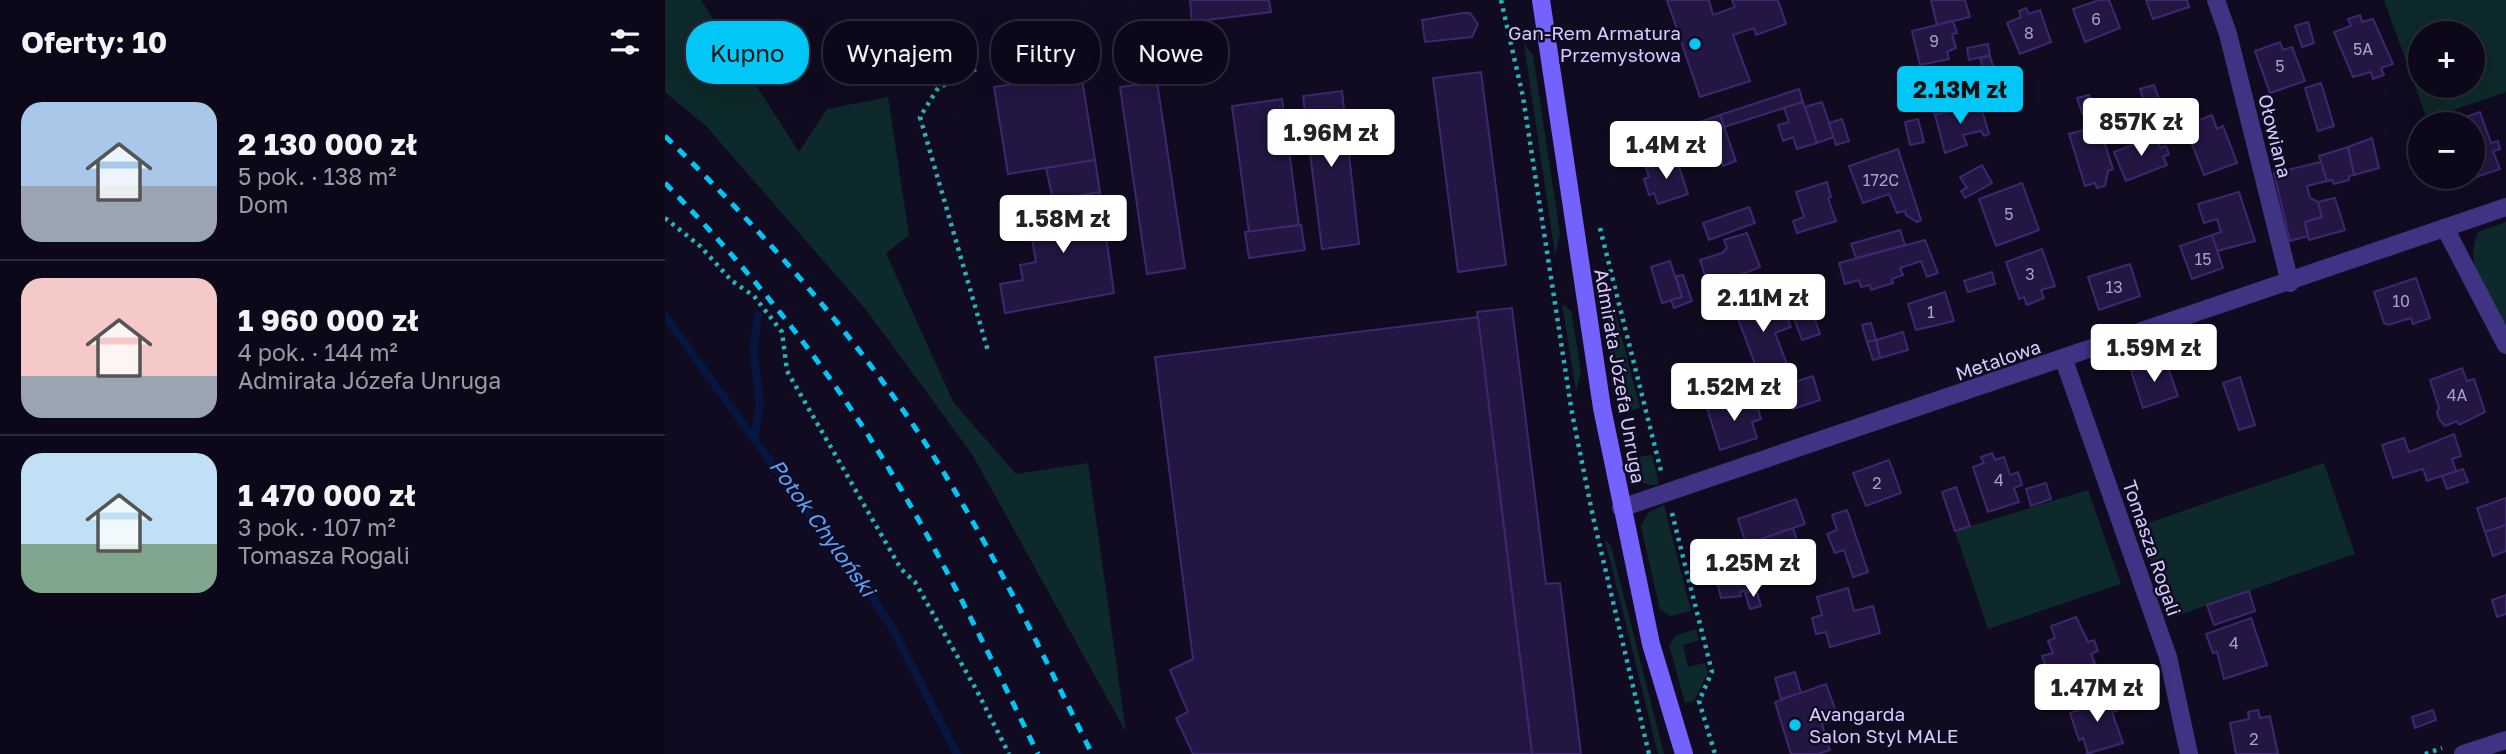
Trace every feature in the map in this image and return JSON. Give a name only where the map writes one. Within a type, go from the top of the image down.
[{"type":"street","name":"Admirała Józefa Unruga","points":[[1541,0],[1602,408],[1651,644],[1684,754]]},
{"type":"street","name":"Ołowiana","points":[[2216,0],[2228,34],[2290,283]]},
{"type":"street","name":"Metalowa","points":[[1621,508],[2064,360],[2506,207]]},
{"type":"street","points":[[2445,228],[2506,345]]},
{"type":"street","name":"Tomasza Rogali","points":[[2064,360],[2168,657],[2189,754]]},
{"type":"street","points":[[2463,754],[2506,740]]},
{"type":"path","points":[[1501,0],[1523,97],[1575,426],[1649,754]]},
{"type":"path","points":[[948,84],[938,89],[920,117],[988,351]]},
{"type":"path","points":[[665,218],[700,246],[733,281],[754,296],[782,332],[787,371],[901,569],[915,582],[977,691],[1009,754]]},
{"type":"path","points":[[1599,223],[1712,671],[1699,701],[1715,754]]},
{"type":"green space","points":[[665,0],[701,0],[715,21],[686,21],[686,84],[755,84],[799,152],[827,109],[888,97],[909,235],[886,253],[953,402],[1016,474],[1088,463],[1126,732],[972,454],[867,311],[707,127],[665,92]]},
{"type":"green space","points":[[2384,0],[2506,0],[2506,92],[2447,112],[2424,112],[2419,98],[2485,98],[2485,21],[2408,21],[2408,66]]},
{"type":"green space","points":[[1524,44],[1533,55],[1560,234],[1555,255]]},
{"type":"green space","points":[[2506,222],[2506,331],[2480,282],[2474,244],[2478,232]]},
{"type":"green space","points":[[1604,269],[1640,408],[1628,411],[1618,403],[1597,274]]},
{"type":"green space","points":[[1562,304],[1571,311],[1581,372],[1576,391]]},
{"type":"green space","points":[[1652,455],[1659,484],[1655,485],[1643,482],[1630,472],[1638,457]]},
{"type":"green space","points":[[2324,463],[2355,554],[2170,618],[2139,526]]},
{"type":"green space","points":[[2088,490],[2121,584],[1988,629],[1955,531]]},
{"type":"green space","points":[[1664,505],[1691,611],[1671,616],[1660,610],[1641,526],[1648,513]]},
{"type":"green space","points":[[1605,540],[1611,546],[1664,754],[1658,754]]},
{"type":"green space","points":[[1696,629],[1699,640],[1683,645],[1688,667],[1705,663],[1708,673],[1694,701],[1685,703],[1669,645],[1677,635]]},
{"type":"building","points":[[1190,0],[1269,0],[1271,12],[1192,21]]},
{"type":"building","points":[[1667,0],[1709,0],[1713,15],[1735,7],[1732,0],[1778,0],[1786,24],[1756,35],[1754,28],[1733,35],[1750,81],[1700,97]]},
{"type":"building","points":[[1931,0],[1965,0],[1970,17],[1937,25]]},
{"type":"building","points":[[2099,0],[2109,0],[2120,28],[2085,42],[2073,9]]},
{"type":"building","points":[[2146,0],[2187,0],[2189,7],[2153,19]]},
{"type":"building","points":[[2026,8],[2029,14],[2040,10],[2051,42],[2020,54],[2007,23],[2021,17],[2019,11]]},
{"type":"building","points":[[1470,13],[1478,24],[1472,37],[1425,42],[1422,20]]},
{"type":"building","points":[[2360,15],[2362,22],[2373,19],[2393,64],[2381,68],[2384,75],[2373,79],[2371,72],[2353,77],[2334,32],[2351,26],[2348,19]]},
{"type":"building","points":[[1953,21],[1957,33],[1952,34],[1956,48],[1947,52],[1949,59],[1920,65],[1912,31]]},
{"type":"building","points":[[2308,22],[2314,43],[2302,47],[2295,26]]},
{"type":"building","points":[[2280,42],[2283,50],[2292,47],[2305,81],[2270,93],[2255,51]]},
{"type":"building","points":[[1988,44],[1990,55],[1969,60],[1967,48]]},
{"type":"building","points":[[1990,56],[1996,76],[1985,75],[1980,58]]},
{"type":"building","points":[[1481,72],[1506,265],[1458,272],[1433,78]]},
{"type":"building","points":[[1973,81],[1978,82],[1981,91],[1976,92],[1979,103],[1935,115],[1929,94]]},
{"type":"building","points":[[2321,83],[2334,126],[2318,131],[2305,88]]},
{"type":"building","points":[[1013,84],[1083,84],[1095,160],[1008,174],[994,87]]},
{"type":"building","points":[[1157,84],[1185,268],[1147,274],[1120,87]]},
{"type":"building","points":[[2154,85],[2167,122],[2162,123],[2160,118],[2151,122],[2140,89]]},
{"type":"building","points":[[1799,89],[1803,102],[1724,127],[1720,115]]},
{"type":"building","points":[[1342,91],[1359,244],[1322,249],[1303,96]]},
{"type":"building","points":[[2089,95],[2094,110],[2082,113],[2077,98]]},
{"type":"building","points":[[1282,99],[1299,225],[1249,232],[1232,106]]},
{"type":"building","points":[[1803,102],[1817,143],[1797,149],[1793,137],[1783,141],[1778,125],[1789,122],[1784,108]]},
{"type":"building","points":[[1822,102],[1834,137],[1817,143],[1805,107]]},
{"type":"building","points":[[1980,103],[1989,134],[1984,136],[1981,131],[1963,135],[1967,145],[1945,153],[1935,115]]},
{"type":"building","points":[[2092,110],[2099,126],[2091,129],[2084,113]]},
{"type":"building","points":[[1720,115],[1736,161],[1723,166],[1714,142],[1709,144],[1706,137],[1685,146],[1679,129]]},
{"type":"building","points":[[2212,115],[2217,129],[2223,126],[2237,163],[2204,175],[2185,126]]},
{"type":"building","points":[[1842,119],[1849,141],[1836,145],[1829,123]]},
{"type":"building","points":[[1918,119],[1924,142],[1910,145],[1905,122]]},
{"type":"building","points":[[2099,126],[2113,169],[2108,171],[2105,186],[2097,188],[2095,183],[2085,186],[2069,134]]},
{"type":"building","points":[[2485,126],[2491,143],[2498,141],[2500,149],[2493,151],[2500,169],[2485,174]]},
{"type":"building","points":[[2155,136],[2160,148],[2166,146],[2169,154],[2163,157],[2167,165],[2126,181],[2114,152]]},
{"type":"building","points":[[2372,138],[2379,168],[2354,175],[2348,147]]},
{"type":"building","points":[[2348,147],[2354,175],[2349,176],[2349,180],[2334,184],[2332,180],[2327,181],[2319,156]]},
{"type":"building","points":[[1898,149],[1921,220],[1917,222],[1906,215],[1905,211],[1897,213],[1889,194],[1863,203],[1849,166]]},
{"type":"building","points":[[1676,158],[1688,194],[1658,204],[1654,193],[1649,195],[1644,179],[1649,177],[1646,168]]},
{"type":"building","points":[[1095,160],[1100,192],[1053,200],[1046,168]]},
{"type":"building","points":[[2321,162],[2327,181],[2307,186],[2310,198],[2318,202],[2322,217],[2305,222],[2308,236],[2290,241],[2274,173]]},
{"type":"building","points":[[1982,165],[1992,183],[1965,198],[1961,191],[1967,188],[1960,177]]},
{"type":"building","points":[[1827,182],[1831,197],[1828,198],[1836,221],[1797,233],[1793,221],[1804,217],[1796,192]]},
{"type":"building","points":[[2022,183],[2039,230],[1996,246],[1979,199]]},
{"type":"building","points":[[1100,192],[1114,293],[1005,313],[1000,284],[1023,280],[1020,265],[1036,262],[1026,205]]},
{"type":"building","points":[[2239,192],[2255,241],[2217,251],[2212,235],[2221,232],[2217,219],[2204,223],[2198,204]]},
{"type":"building","points":[[2335,198],[2345,230],[2309,240],[2305,222],[2322,217],[2318,202]]},
{"type":"building","points":[[1749,207],[1755,223],[1709,240],[1703,223]]},
{"type":"building","points":[[1301,225],[1305,250],[1249,258],[1245,232]]},
{"type":"building","points":[[1900,230],[1905,245],[1856,258],[1851,244]]},
{"type":"building","points":[[1747,233],[1760,267],[1709,288],[1700,260],[1722,253],[1727,248],[1724,240]]},
{"type":"building","points":[[2212,235],[2223,268],[2192,279],[2180,246]]},
{"type":"building","points":[[1925,240],[1938,273],[1927,277],[1921,261],[1900,268],[1903,275],[1892,279],[1893,283],[1871,290],[1870,285],[1861,287],[1859,280],[1845,284],[1839,263]]},
{"type":"building","points":[[2042,249],[2055,286],[2041,290],[2044,298],[2027,305],[2024,297],[2019,299],[2006,262]]},
{"type":"building","points":[[1670,261],[1682,297],[1662,303],[1651,267]]},
{"type":"building","points":[[2130,264],[2140,296],[2099,310],[2088,277]]},
{"type":"building","points":[[1992,272],[1995,284],[1968,292],[1964,281]]},
{"type":"building","points":[[1683,275],[1692,301],[1674,308],[1671,300],[1682,297],[1676,276]]},
{"type":"building","points":[[1790,277],[1793,283],[1801,280],[1820,334],[1802,340],[1788,302],[1780,306],[1772,283]]},
{"type":"building","points":[[2416,278],[2430,318],[2413,324],[2411,318],[2388,325],[2384,323],[2374,292]]},
{"type":"building","points":[[1945,292],[1954,321],[1916,330],[1908,304]]},
{"type":"building","points":[[1758,295],[1765,303],[1773,300],[1777,311],[1785,313],[1791,327],[1775,333],[1788,367],[1760,377],[1734,308],[1749,303],[1747,299]]},
{"type":"building","points":[[1512,308],[1546,584],[1560,583],[1581,754],[1532,754],[1477,312]]},
{"type":"building","points":[[1478,317],[1532,754],[1193,754],[1176,718],[1188,712],[1170,670],[1193,659],[1155,357]]},
{"type":"building","points":[[1871,323],[1876,340],[1867,342],[1862,325]]},
{"type":"building","points":[[1903,332],[1908,350],[1880,358],[1876,340]]},
{"type":"building","points":[[1876,340],[1880,358],[1873,360],[1867,342]]},
{"type":"building","points":[[2165,359],[2178,396],[2143,408],[2131,371]]},
{"type":"building","points":[[2462,368],[2467,381],[2474,379],[2485,412],[2459,425],[2457,421],[2445,426],[2439,419],[2439,408],[2430,380]]},
{"type":"building","points":[[1813,376],[1820,400],[1793,409],[1785,385]]},
{"type":"building","points":[[2240,377],[2255,425],[2239,430],[2223,383]]},
{"type":"building","points":[[1745,398],[1748,407],[1757,405],[1761,419],[1752,422],[1757,438],[1720,450],[1707,408]]},
{"type":"building","points":[[2454,434],[2461,456],[2452,459],[2456,471],[2427,481],[2423,469],[2393,478],[2382,445],[2404,438],[2409,452]]},
{"type":"building","points":[[1992,453],[1995,460],[2004,457],[2010,475],[2018,472],[2022,485],[2014,488],[2019,502],[1988,512],[1973,467],[1984,463],[1981,457]]},
{"type":"building","points":[[1889,460],[1901,493],[1866,506],[1853,473]]},
{"type":"building","points":[[2463,469],[2468,482],[2447,489],[2442,476]]},
{"type":"building","points":[[2046,483],[2051,499],[2031,506],[2026,489]]},
{"type":"building","points":[[1956,487],[1970,526],[1955,531],[1942,492]]},
{"type":"building","points":[[2506,498],[2506,525],[2485,532],[2477,508]]},
{"type":"building","points":[[1796,499],[1805,524],[1746,544],[1738,519]]},
{"type":"building","points":[[1847,510],[1868,572],[1853,577],[1844,550],[1835,553],[1827,534],[1837,530],[1832,515]]},
{"type":"building","points":[[2506,525],[2506,551],[2493,556],[2485,532]]},
{"type":"building","points":[[1793,528],[1798,543],[1752,558],[1746,544]]},
{"type":"building","points":[[1747,547],[1761,586],[1740,592],[1741,596],[1721,598],[1711,558]]},
{"type":"building","points":[[1848,588],[1854,611],[1873,606],[1880,633],[1830,647],[1826,632],[1816,634],[1812,618],[1822,615],[1817,597]]},
{"type":"building","points":[[1756,589],[1761,606],[1750,609],[1745,593]]},
{"type":"building","points":[[2249,591],[2255,611],[2214,625],[2207,605]]},
{"type":"building","points":[[2506,595],[2506,614],[2497,617],[2492,600]]},
{"type":"building","points":[[2076,617],[2088,642],[2094,640],[2098,651],[2091,654],[2095,663],[2050,678],[2042,656],[2053,653],[2048,641],[2055,638],[2051,626]]},
{"type":"building","points":[[2251,618],[2267,665],[2224,679],[2217,652],[2213,653],[2206,634]]},
{"type":"building","points":[[1795,672],[1801,693],[1781,699],[1775,678]]},
{"type":"building","points":[[1826,684],[1838,717],[1822,724],[1830,750],[1818,754],[1791,754],[1775,702]]},
{"type":"building","points":[[2110,693],[2117,711],[2112,712],[2123,743],[2086,754],[2088,753],[2083,738],[2079,740],[2070,713],[2087,707],[2085,702]]},
{"type":"building","points":[[2258,710],[2260,718],[2270,716],[2278,754],[2236,754],[2230,723],[2249,719],[2248,712]]},
{"type":"building","points":[[2433,710],[2436,720],[2415,728],[2412,717]]},
{"type":"waterway","name":"Potok Chyloński","points":[[665,316],[804,508],[848,560],[893,629],[957,754]]},
{"type":"waterway","points":[[754,440],[760,402],[753,349],[758,316]]},
{"type":"railway","points":[[665,136],[779,254],[850,338],[883,382],[944,473],[984,542],[1092,754]]},
{"type":"railway","points":[[665,183],[721,242],[773,304],[846,401],[892,474],[936,552],[1038,754]]},
{"type":"place","name":"Gan-Rem Armatura Przemysłowa","points":[[1695,44]]},
{"type":"place","name":"Avangarda Salon Styl MALE","points":[[1795,725]]}]
